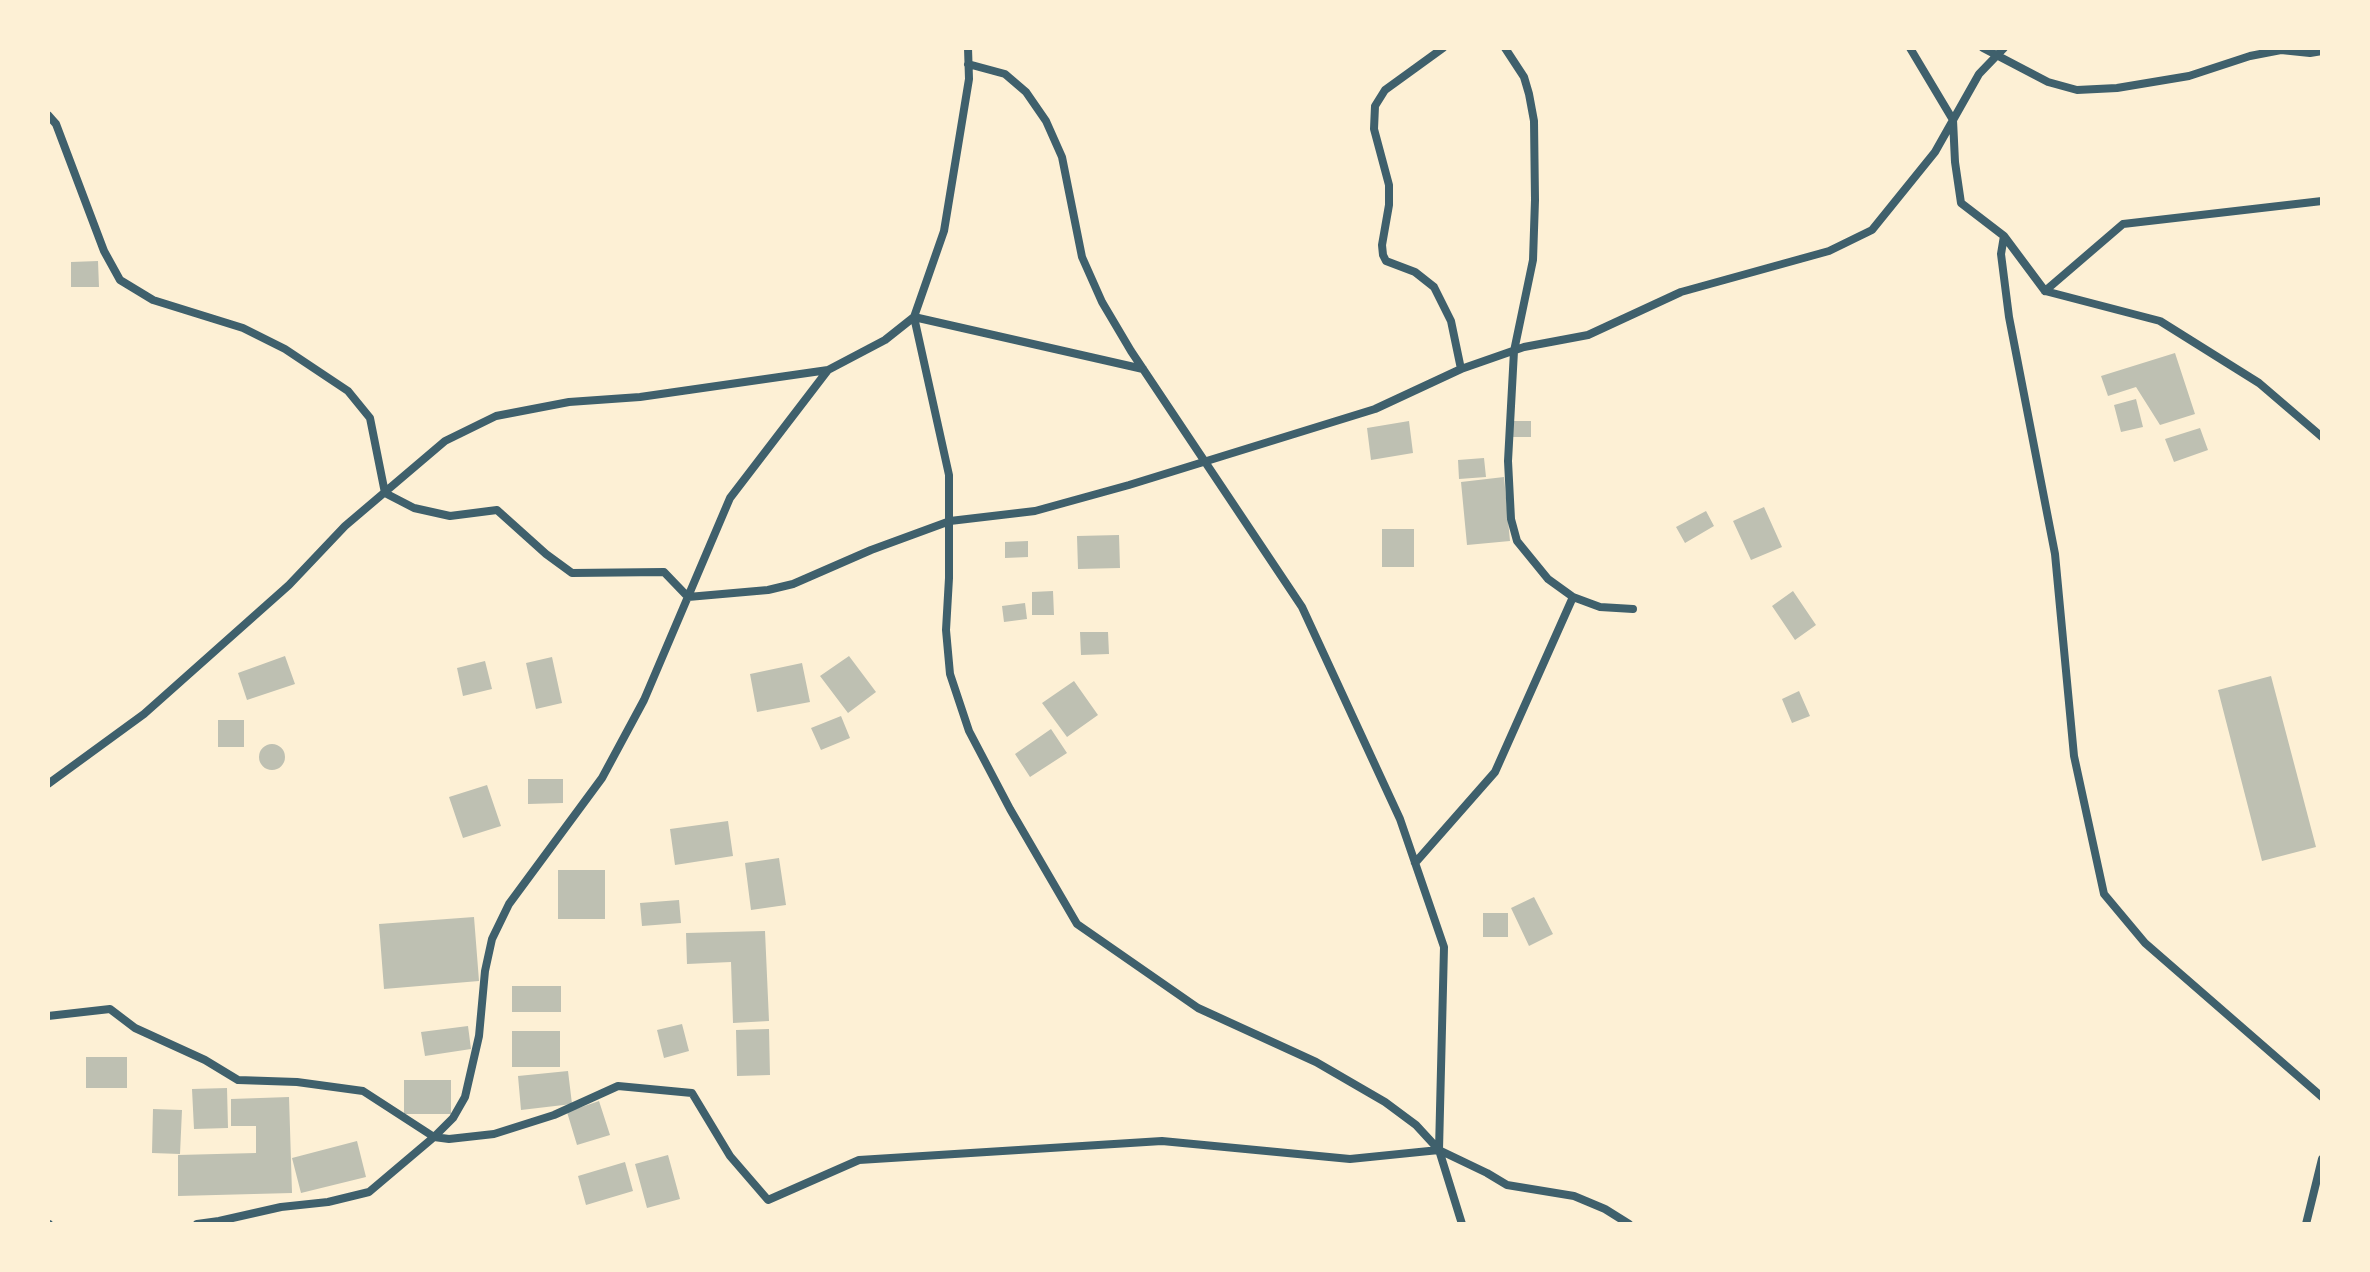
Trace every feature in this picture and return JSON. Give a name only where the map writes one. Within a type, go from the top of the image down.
[{"type":"street","points":[[968,48],[969,79],[944,231],[914,317],[949,475],[946,630],[950,674],[969,731],[1010,809],[1077,924],[1198,1008],[1316,1062],[1385,1102],[1416,1125],[1439,1150],[1507,1185],[1574,1196],[1605,1209],[1629,1224]]},
{"type":"street","points":[[1443,48],[1385,90],[1375,106],[1374,129],[1389,185],[1389,205],[1381,250],[1386,261],[1415,272],[1434,287],[1451,321],[1461,369]]},
{"type":"street","points":[[1505,48],[1524,77],[1534,121],[1535,240],[1514,351],[1508,461],[1511,519],[1517,541],[1548,579],[1573,597],[1600,607],[1633,609]]},
{"type":"street","points":[[1910,48],[1953,120],[1961,203],[2004,236],[2045,291],[2160,321],[2259,383],[2322,437]]},
{"type":"street","points":[[1983,48],[2001,52],[2048,82],[2077,90],[2117,88],[2189,76],[2250,56],[2281,50],[2322,51]]},
{"type":"street","points":[[688,597],[768,590],[793,584],[871,550],[950,521],[1035,511],[1129,485],[1375,409],[1461,369],[1524,347],[1588,335],[1681,292],[1829,251],[1872,230],[1935,152],[1979,74],[2001,52]]},
{"type":"street","points":[[968,64],[1005,74],[1026,92],[1046,121],[1062,157],[1082,257],[1102,302],[1143,369],[1302,607],[1400,819],[1444,947],[1439,1150],[1462,1224]]},
{"type":"street","points":[[48,115],[56,124],[104,251],[120,280],[153,300],[243,328],[285,349],[348,391],[370,418],[385,493]]},
{"type":"street","points":[[2045,291],[2123,224],[2322,201]]},
{"type":"street","points":[[2004,236],[2001,254],[2009,317],[2055,554],[2074,756],[2104,894],[2145,943],[2322,1097]]},
{"type":"street","points":[[914,317],[1143,369]]},
{"type":"street","points":[[48,784],[144,714],[289,585],[345,526],[445,441],[496,416],[569,402],[640,397],[828,370],[885,340],[914,317]]},
{"type":"street","points":[[197,1224],[369,1192],[453,1118],[465,1097],[479,1036],[485,971],[492,939],[509,904],[602,778],[644,700],[730,498],[828,370]]},
{"type":"street","points":[[385,493],[414,508],[450,516],[497,510],[572,573],[664,572],[688,597]]},
{"type":"street","points":[[1415,863],[1495,772],[1573,597]]},
{"type":"street","points":[[48,1016],[110,1009],[135,1028],[205,1060],[238,1080],[297,1082],[363,1091],[434,1137],[449,1139],[494,1134],[554,1115],[618,1086],[692,1093],[730,1156],[768,1200],[859,1160],[1162,1141],[1350,1159],[1439,1150]]},
{"type":"street","points":[[2306,1224],[2322,1159]]},
{"type":"building","points":[[98,261],[99,287],[71,287],[71,262]]},
{"type":"building","points":[[2175,353],[2195,414],[2160,425],[2136,387],[2108,396],[2101,376]]},
{"type":"building","points":[[2136,399],[2143,427],[2121,432],[2114,405]]},
{"type":"building","points":[[1409,421],[1413,453],[1371,460],[1367,428]]},
{"type":"building","points":[[1511,421],[1531,421],[1531,437],[1512,437]]},
{"type":"building","points":[[2200,428],[2208,450],[2174,462],[2165,439]]},
{"type":"building","points":[[1484,458],[1486,477],[1459,479],[1458,460]]},
{"type":"building","points":[[1504,477],[1510,541],[1467,545],[1461,482]]},
{"type":"building","points":[[1764,507],[1782,547],[1751,560],[1733,521]]},
{"type":"building","points":[[1706,511],[1714,526],[1685,543],[1676,527]]},
{"type":"building","points":[[1382,529],[1414,529],[1414,567],[1382,567]]},
{"type":"building","points":[[1119,535],[1120,568],[1078,569],[1077,536]]},
{"type":"building","points":[[1028,541],[1028,557],[1005,558],[1005,542]]},
{"type":"building","points":[[1053,591],[1054,615],[1032,615],[1032,592]]},
{"type":"building","points":[[1793,591],[1816,625],[1795,640],[1772,606]]},
{"type":"building","points":[[1025,603],[1027,619],[1004,622],[1002,606]]},
{"type":"building","points":[[1080,632],[1108,632],[1109,654],[1081,655]]},
{"type":"building","points":[[285,656],[295,684],[247,700],[238,673]]},
{"type":"building","points":[[849,656],[876,692],[848,713],[820,676]]},
{"type":"building","points":[[552,657],[562,703],[536,709],[526,663]]},
{"type":"building","points":[[485,661],[492,689],[463,696],[457,668]]},
{"type":"building","points":[[802,663],[810,702],[757,712],[750,674]]},
{"type":"building","points":[[2271,676],[2316,847],[2262,861],[2218,690]]},
{"type":"building","points":[[1074,681],[1098,715],[1067,737],[1042,703]]},
{"type":"building","points":[[1799,691],[1810,716],[1792,723],[1782,699]]},
{"type":"building","points":[[841,716],[850,738],[821,750],[811,728]]},
{"type":"building","points":[[218,720],[244,720],[244,747],[218,747]]},
{"type":"building","points":[[1051,729],[1067,753],[1030,777],[1015,754]]},
{"type":"building","points":[[272,744],[281,748],[285,757],[281,766],[272,770],[263,766],[259,757],[263,748]]},
{"type":"building","points":[[528,779],[563,779],[563,803],[528,804]]},
{"type":"building","points":[[487,785],[501,826],[463,838],[449,797]]},
{"type":"building","points":[[728,821],[733,856],[675,865],[670,829]]},
{"type":"building","points":[[779,858],[786,905],[751,910],[745,863]]},
{"type":"building","points":[[558,870],[605,870],[605,919],[558,919]]},
{"type":"building","points":[[1534,897],[1553,934],[1529,946],[1511,908]]},
{"type":"building","points":[[679,900],[681,923],[642,926],[640,903]]},
{"type":"building","points":[[1483,913],[1508,913],[1508,937],[1483,937]]},
{"type":"building","points":[[474,917],[479,981],[384,989],[379,924]]},
{"type":"building","points":[[765,931],[769,1021],[733,1023],[731,962],[687,964],[686,933]]},
{"type":"building","points":[[512,986],[561,986],[561,1012],[512,1012]]},
{"type":"building","points":[[682,1024],[689,1051],[664,1058],[657,1030]]},
{"type":"building","points":[[468,1026],[471,1049],[425,1056],[421,1032]]},
{"type":"building","points":[[769,1029],[770,1075],[737,1076],[736,1030]]},
{"type":"building","points":[[512,1031],[560,1031],[560,1067],[512,1067]]},
{"type":"building","points":[[86,1057],[127,1057],[127,1088],[86,1088]]},
{"type":"building","points":[[568,1071],[572,1104],[521,1110],[518,1076]]},
{"type":"building","points":[[404,1080],[451,1080],[451,1114],[404,1114]]},
{"type":"building","points":[[227,1088],[228,1128],[194,1129],[192,1089]]},
{"type":"building","points":[[289,1097],[292,1193],[178,1196],[178,1155],[256,1153],[256,1126],[231,1126],[231,1099]]},
{"type":"building","points":[[599,1101],[610,1135],[577,1145],[567,1112]]},
{"type":"building","points":[[153,1109],[182,1110],[180,1154],[152,1153]]},
{"type":"building","points":[[357,1141],[366,1177],[301,1193],[292,1158]]},
{"type":"building","points":[[668,1155],[680,1199],[647,1208],[635,1164]]},
{"type":"building","points":[[625,1162],[633,1191],[586,1205],[578,1176]]}]
